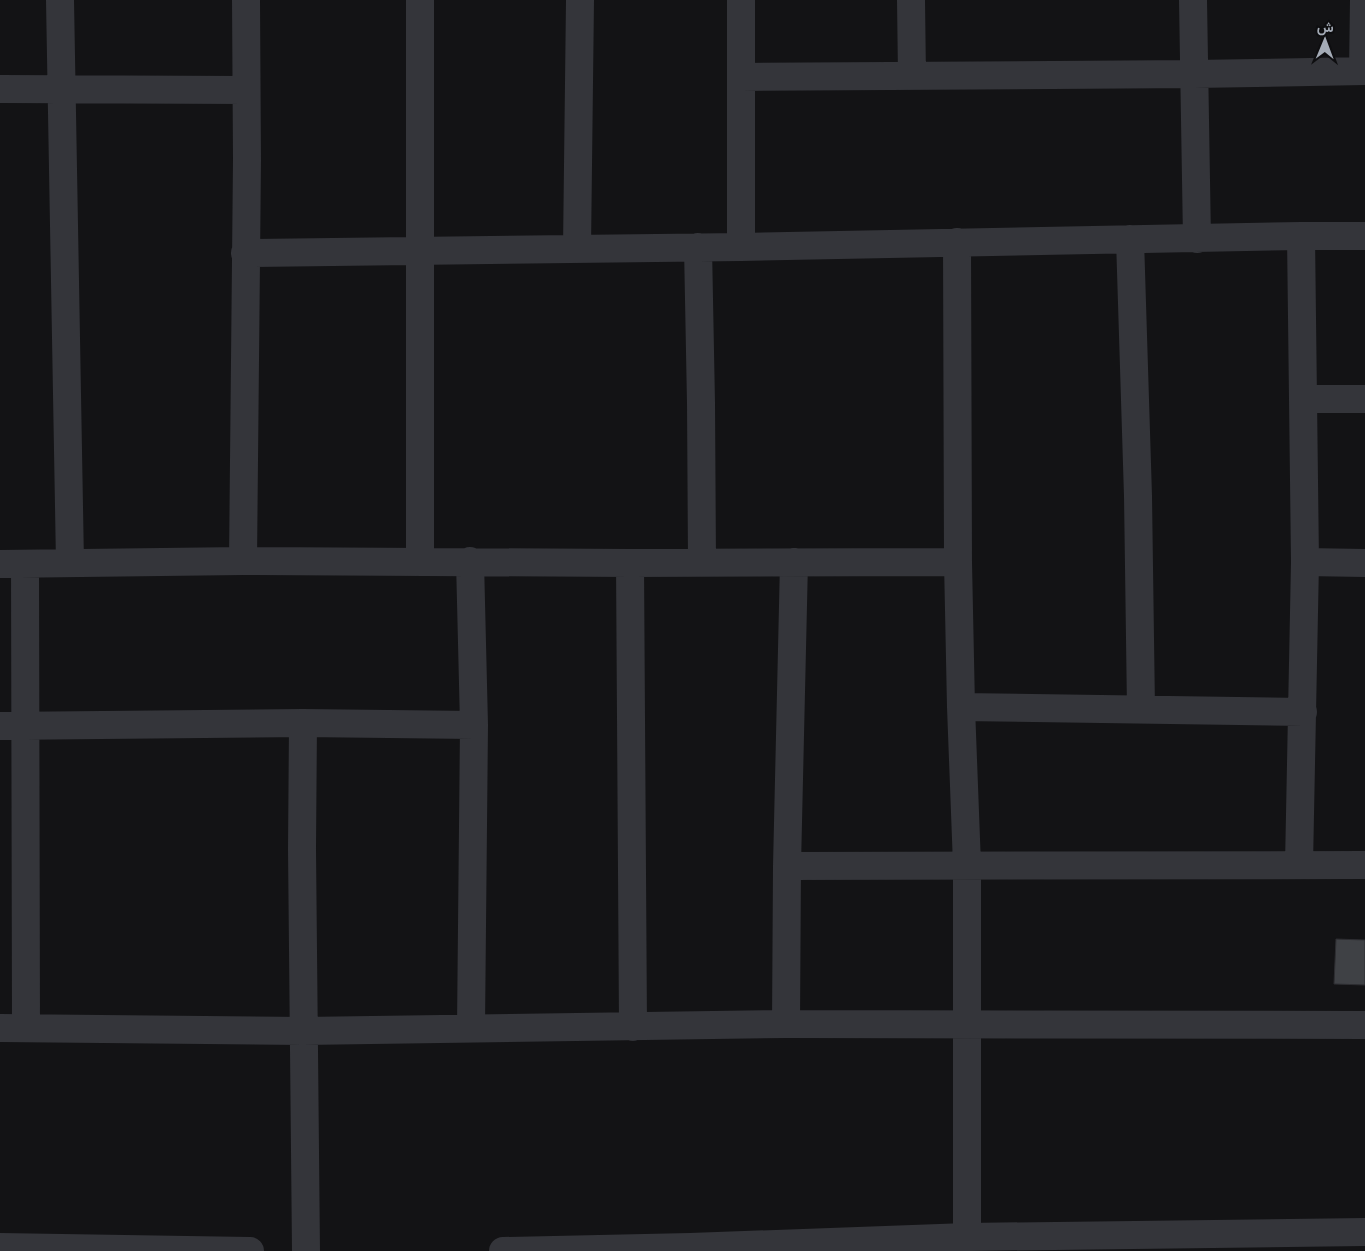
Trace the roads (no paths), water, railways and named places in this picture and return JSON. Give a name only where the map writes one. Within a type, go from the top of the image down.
[{"type":"street","points":[[60,0],[70,563]]},
{"type":"street","points":[[242,561],[246,253],[246,0]]},
{"type":"street","points":[[420,0],[420,561]]},
{"type":"street","points":[[577,248],[580,0]]},
{"type":"street","points":[[742,0],[742,247]]},
{"type":"street","points":[[911,0],[912,76]]},
{"type":"street","points":[[1193,0],[1197,239]]},
{"type":"street","points":[[742,77],[1194,74],[1364,70],[1364,0]]},
{"type":"street","points":[[0,89],[246,90]]},
{"type":"street","points":[[1299,865],[1305,562],[1302,236]]},
{"type":"street","points":[[246,253],[742,247],[1365,236]]},
{"type":"street","points":[[1130,239],[1138,496],[1141,709]]},
{"type":"street","points":[[957,242],[958,562],[967,865],[967,1237]]},
{"type":"street","points":[[698,247],[702,403],[702,562]]},
{"type":"street","points":[[1304,399],[1365,399]]},
{"type":"street","points":[[958,562],[242,561],[12,564],[13,1028],[303,1031],[471,1027],[633,1027],[786,1024],[1365,1025]]},
{"type":"street","points":[[470,561],[474,724],[471,1027]]},
{"type":"street","points":[[786,1024],[787,866],[794,562]]},
{"type":"street","points":[[1305,562],[1365,563]]},
{"type":"street","points":[[630,563],[633,1027]]},
{"type":"street","points":[[961,707],[1303,712]]},
{"type":"street","points":[[13,726],[303,723],[474,724]]},
{"type":"street","points":[[303,723],[303,1031],[306,1251]]},
{"type":"street","points":[[787,866],[1365,864]]},
{"type":"street","points":[[503,1251],[690,1247],[967,1237],[1365,1232]]},
{"type":"street","points":[[0,1247],[250,1251]]}]
